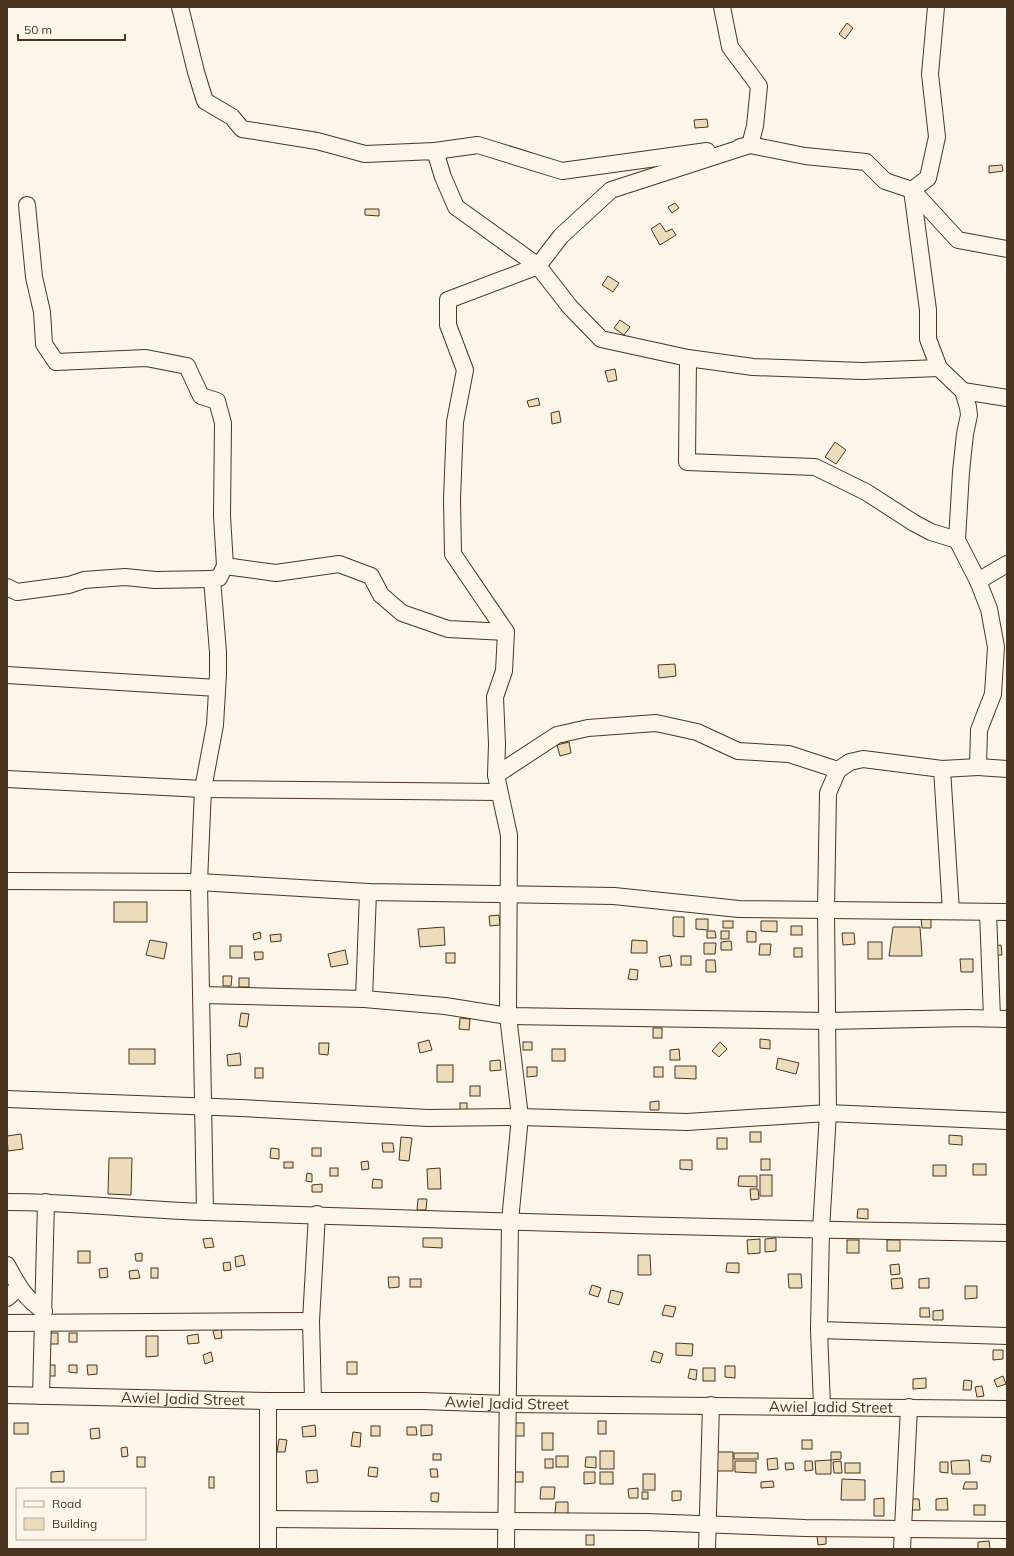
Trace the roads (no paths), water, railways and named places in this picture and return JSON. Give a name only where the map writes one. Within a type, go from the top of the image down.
[{"type":"street","points":[[180,7],[196,72],[205,101],[232,117],[242,129],[317,141],[365,154],[435,151],[478,145],[562,171],[750,145],[805,156],[866,162],[885,181],[912,190],[958,240],[1007,249]]},
{"type":"street","points":[[722,7],[730,47],[759,86],[755,126],[750,145]]},
{"type":"street","points":[[912,190],[928,178],[937,137],[930,74],[936,7]]},
{"type":"street","points":[[506,1549],[510,1221],[520,1117],[508,1016],[508,896],[510,836],[496,775],[497,744],[495,697],[504,671],[506,632],[453,554],[452,499],[455,422],[465,370],[448,326],[448,300],[538,266],[561,236],[611,190],[750,145]]},
{"type":"street","points":[[435,151],[443,177],[456,207],[538,266],[570,307],[601,339],[688,358],[752,367],[862,371],[939,368]]},
{"type":"street","points":[[912,190],[928,310],[928,339],[939,368],[963,391],[969,415],[965,434],[961,472],[957,540],[978,581],[1001,648],[994,694],[979,730],[978,766]]},
{"type":"street","points":[[7,587],[17,592],[68,585],[84,580],[125,577],[155,580],[212,579],[219,578],[225,566],[222,516],[223,423],[217,401],[201,396],[186,366],[146,358],[56,362],[44,344],[42,312],[34,277],[27,205]]},
{"type":"street","points":[[688,358],[687,462],[815,467],[866,492],[914,523],[931,532],[957,540]]},
{"type":"street","points":[[963,391],[1007,397]]},
{"type":"street","points":[[225,566],[276,573],[339,564],[371,576],[381,595],[402,613],[448,629],[506,632]]},
{"type":"street","points":[[978,581],[1007,564]]},
{"type":"street","points":[[205,1212],[199,882],[203,788],[215,725],[217,688],[218,652],[212,579]]},
{"type":"street","points":[[7,675],[217,688]]},
{"type":"street","points":[[496,775],[557,735],[588,728],[656,723],[697,732],[738,751],[789,754],[838,770]]},
{"type":"street","points":[[822,1406],[819,1330],[821,1230],[828,1113],[826,909],[828,793],[838,770],[850,762],[863,758],[942,769],[978,766],[1007,769]]},
{"type":"street","points":[[942,769],[951,911]]},
{"type":"street","points":[[7,779],[203,788],[499,792]]},
{"type":"street","points":[[7,881],[199,882],[368,892],[508,896],[614,896],[739,909],[1007,912]]},
{"type":"street","points":[[364,999],[368,892]]},
{"type":"street","points":[[201,995],[364,999],[445,1006],[508,1016],[828,1021],[999,1018],[988,912]]},
{"type":"street","points":[[7,1099],[202,1106],[428,1118],[520,1117],[687,1122],[828,1113],[1007,1121]]},
{"type":"street","points":[[7,1202],[46,1202],[205,1212],[316,1214],[821,1230],[1007,1233]]},
{"type":"street","points":[[41,1396],[46,1202]]},
{"type":"street","points":[[312,1400],[311,1321],[316,1214]]},
{"type":"street","points":[[7,1265],[13,1293],[28,1298],[44,1317]]},
{"type":"street","points":[[7,1323],[44,1317],[311,1321]]},
{"type":"street","points":[[819,1330],[1007,1336]]},
{"type":"street","name":"Awiel Jadid Street","points":[[7,1395],[268,1401],[422,1401],[508,1404],[1007,1409]]},
{"type":"street","points":[[268,1401],[268,1549]]},
{"type":"street","points":[[706,1549],[711,1405]]},
{"type":"street","points":[[902,1549],[909,1407]]},
{"type":"street","points":[[269,1519],[646,1522],[707,1526],[1007,1530]]}]
